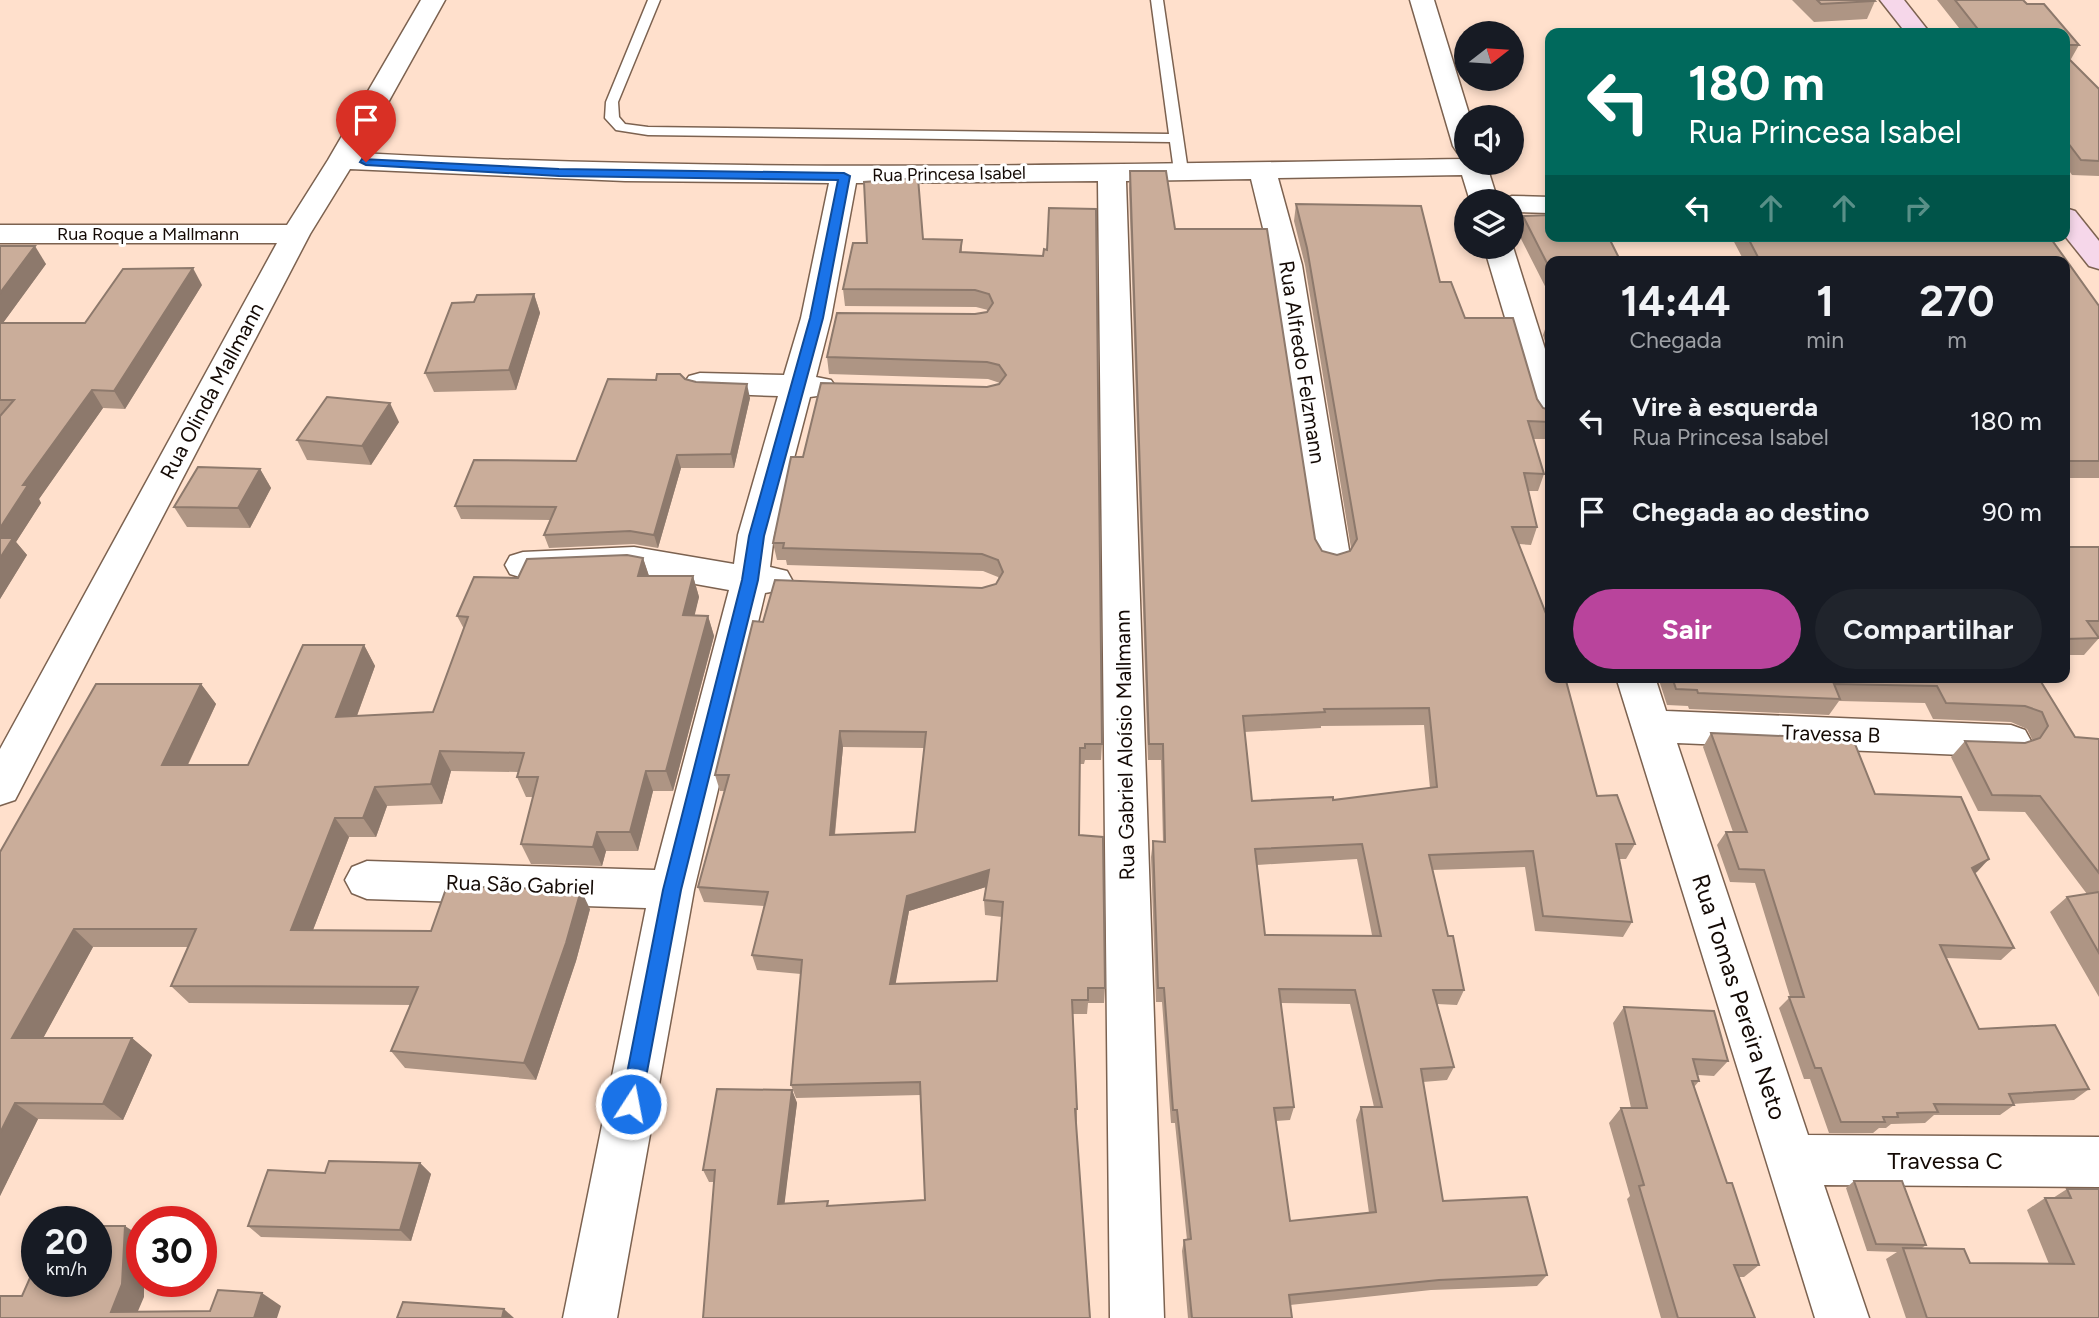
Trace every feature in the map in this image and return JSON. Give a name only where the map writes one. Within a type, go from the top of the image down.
[{"type":"main road","points":[[1892,0],[1915,28]]},
{"type":"main road","points":[[2070,224],[2099,260]]},
{"type":"street","name":"Rua Olinda Mallmann","points":[[0,788],[296,234],[342,160],[433,0]]},
{"type":"street","points":[[1422,0],[1454,105]]},
{"type":"street","name":"Rua Princesa Isabel","points":[[342,160],[559,172],[844,176],[1262,170],[1454,159]]},
{"type":"street","name":"Rua Alfredo Felzmann","points":[[1262,170],[1287,265],[1332,556]]},
{"type":"street","name":"Rua Gabriel Aloísio Mallmann","points":[[1112,172],[1137,1318]]},
{"type":"street","points":[[590,1318],[672,890],[750,580],[756,536],[798,387],[830,318],[844,176]]},
{"type":"street","points":[[1524,204],[1545,205]]},
{"type":"street","name":"Rua Roque a Mallmann","points":[[0,234],[296,234]]},
{"type":"street","points":[[1502,259],[1545,399]]},
{"type":"street","points":[[700,383],[852,388]]},
{"type":"street","points":[[523,565],[634,560],[750,580],[805,582]]},
{"type":"street","name":"Rua Tomas Pereira Neto","points":[[1637,683],[1842,1318]]},
{"type":"street","name":"Travessa B","points":[[1651,726],[2011,741]]},
{"type":"street","name":"Rua São Gabriel","points":[[367,880],[672,890]]},
{"type":"street","name":"Travessa C","points":[[1792,1160],[2099,1162]]},
{"type":"lane","points":[[654,0],[612,102],[612,118],[621,127],[648,131],[1178,138]]},
{"type":"lane","points":[[1157,0],[1181,171]]},
{"type":"building","points":[[1817,0],[1874,0],[1875,1],[1821,4]]},
{"type":"building","points":[[1955,0],[2023,0],[2027,4],[2044,4],[2064,28],[1977,28]]},
{"type":"building","points":[[2070,34],[2079,45],[2070,45]]},
{"type":"building","points":[[2070,60],[2099,89],[2099,161],[2081,160],[2070,146]]},
{"type":"building","points":[[1130,171],[1166,171],[1175,229],[1267,229],[1315,539],[1322,551],[1337,555],[1350,551],[1357,539],[1307,248],[1296,204],[1421,206],[1440,282],[1451,282],[1465,318],[1513,318],[1537,399],[1545,409],[1545,422],[1528,421],[1544,474],[1524,473],[1537,527],[1512,527],[1545,611],[1545,683],[1567,683],[1597,796],[1617,795],[1635,844],[1616,844],[1632,922],[1543,916],[1533,851],[1429,855],[1448,936],[1453,936],[1464,990],[1433,990],[1454,1067],[1421,1069],[1443,1201],[1527,1197],[1547,1275],[1439,1280],[1289,1295],[1292,1318],[1192,1318],[1184,1240],[1191,1239],[1177,1110],[1173,1110],[1164,988],[1158,988],[1153,841],[1165,842],[1163,744],[1149,744]],"holes":[[[1429,708],[1437,787],[1333,800],[1333,797],[1252,801],[1243,716],[1325,712],[1324,709]],[[1362,844],[1381,936],[1265,935],[1255,849]],[[1279,989],[1355,990],[1382,1107],[1361,1107],[1376,1212],[1290,1221],[1274,1108],[1294,1107]]]},
{"type":"building","points":[[918,178],[923,239],[962,240],[960,252],[1043,256],[1044,249],[1047,250],[1049,208],[1096,209],[1102,744],[1085,744],[1085,748],[1080,748],[1079,835],[1103,837],[1105,988],[1088,988],[1088,1000],[1072,1000],[1075,1109],[1090,1318],[703,1318],[715,1170],[703,1170],[717,1089],[792,1090],[778,1204],[828,1201],[827,1206],[925,1200],[920,1082],[791,1085],[802,960],[752,955],[768,892],[698,887],[729,775],[715,775],[753,621],[763,622],[775,580],[982,588],[996,584],[1003,572],[998,560],[982,554],[783,548],[784,543],[773,543],[791,457],[803,457],[821,383],[987,387],[999,384],[1006,375],[999,365],[987,362],[827,357],[837,313],[975,314],[987,312],[993,303],[989,294],[975,290],[843,289],[853,243],[867,243],[864,182]],"holes":[[[840,731],[926,732],[915,832],[830,835]],[[989,870],[984,900],[1003,902],[997,981],[890,984],[907,896]]]},
{"type":"building","points":[[1545,215],[1545,242],[1611,242],[1618,256],[1545,256],[1545,259],[1524,216]]},
{"type":"building","points":[[1750,242],[2053,242],[2063,256],[1757,256]]},
{"type":"building","points":[[0,246],[35,246],[0,293]]},
{"type":"building","points":[[2070,265],[2099,306],[2099,461],[2070,461]]},
{"type":"building","points":[[193,268],[114,391],[92,390],[23,485],[28,485],[0,528],[0,416],[14,400],[0,400],[0,323],[85,323],[123,269]]},
{"type":"building","points":[[534,294],[509,370],[425,373],[452,303],[474,302],[477,295]]},
{"type":"building","points":[[657,374],[680,374],[685,379],[696,382],[747,384],[731,454],[677,455],[654,535],[630,531],[544,535],[556,507],[455,506],[474,460],[576,461],[608,379],[656,380]]},
{"type":"building","points":[[327,397],[390,403],[362,446],[297,440]]},
{"type":"building","points":[[198,467],[260,469],[238,508],[174,507]]},
{"type":"building","points":[[0,538],[13,538],[0,558]]},
{"type":"building","points":[[2070,547],[2099,547],[2099,621],[2087,621],[2099,638],[2070,639]]},
{"type":"building","points":[[627,555],[643,558],[638,576],[693,576],[683,615],[708,616],[666,771],[646,771],[630,832],[597,832],[593,847],[521,844],[538,777],[517,777],[524,753],[440,751],[431,784],[375,787],[363,818],[335,818],[291,930],[431,931],[447,886],[581,890],[566,943],[524,1063],[391,1051],[418,987],[171,986],[196,929],[74,929],[12,1038],[132,1038],[103,1104],[15,1103],[0,1133],[0,852],[96,684],[201,684],[162,765],[248,765],[303,645],[364,645],[336,717],[433,712],[468,617],[457,616],[474,577],[518,578],[527,559]]},
{"type":"building","points":[[1674,683],[2042,683],[2075,737],[2099,739],[2099,873],[2040,796],[1992,795],[1965,741],[2025,743],[2040,738],[2048,726],[2042,712],[2025,706],[1946,703],[1937,686],[1834,684],[1840,699],[1698,693],[1697,690],[1676,689]]},
{"type":"building","points":[[1711,733],[1853,739],[1875,794],[1961,797],[1989,859],[1972,868],[2014,948],[1940,945],[1979,1029],[2055,1025],[2089,1089],[2009,1094],[2014,1105],[1934,1104],[1938,1112],[1897,1113],[1898,1117],[1883,1117],[1885,1122],[1841,1122],[1821,1068],[1815,1068],[1789,997],[1804,997],[1764,870],[1739,869],[1726,832],[1747,832]]},
{"type":"building","points":[[2099,892],[2099,953],[2067,897]]},
{"type":"building","points":[[1624,1007],[1714,1011],[1728,1061],[1693,1059],[1699,1081],[1692,1081],[1727,1183],[1732,1183],[1759,1265],[1734,1265],[1755,1318],[1678,1318],[1639,1186],[1644,1185],[1621,1108],[1647,1108]]},
{"type":"building","points":[[329,1161],[420,1163],[400,1230],[248,1226],[268,1170],[325,1173]]},
{"type":"building","points":[[1854,1181],[1902,1181],[1926,1245],[1876,1244]]},
{"type":"building","points":[[2067,1189],[2099,1189],[2099,1318],[1927,1318],[1903,1248],[1964,1249],[1970,1263],[2074,1264],[2045,1198],[2071,1198]]},
{"type":"building","points":[[112,1226],[125,1226],[122,1284],[111,1312],[210,1311],[218,1290],[262,1293],[254,1318],[0,1318],[0,1296],[112,1297]]},
{"type":"building","points":[[403,1302],[504,1309],[502,1318],[397,1318]]},
{"type":"route","points":[[366,162],[559,172],[844,176],[816,318],[756,536],[750,580],[672,890],[631,1104]]}]
